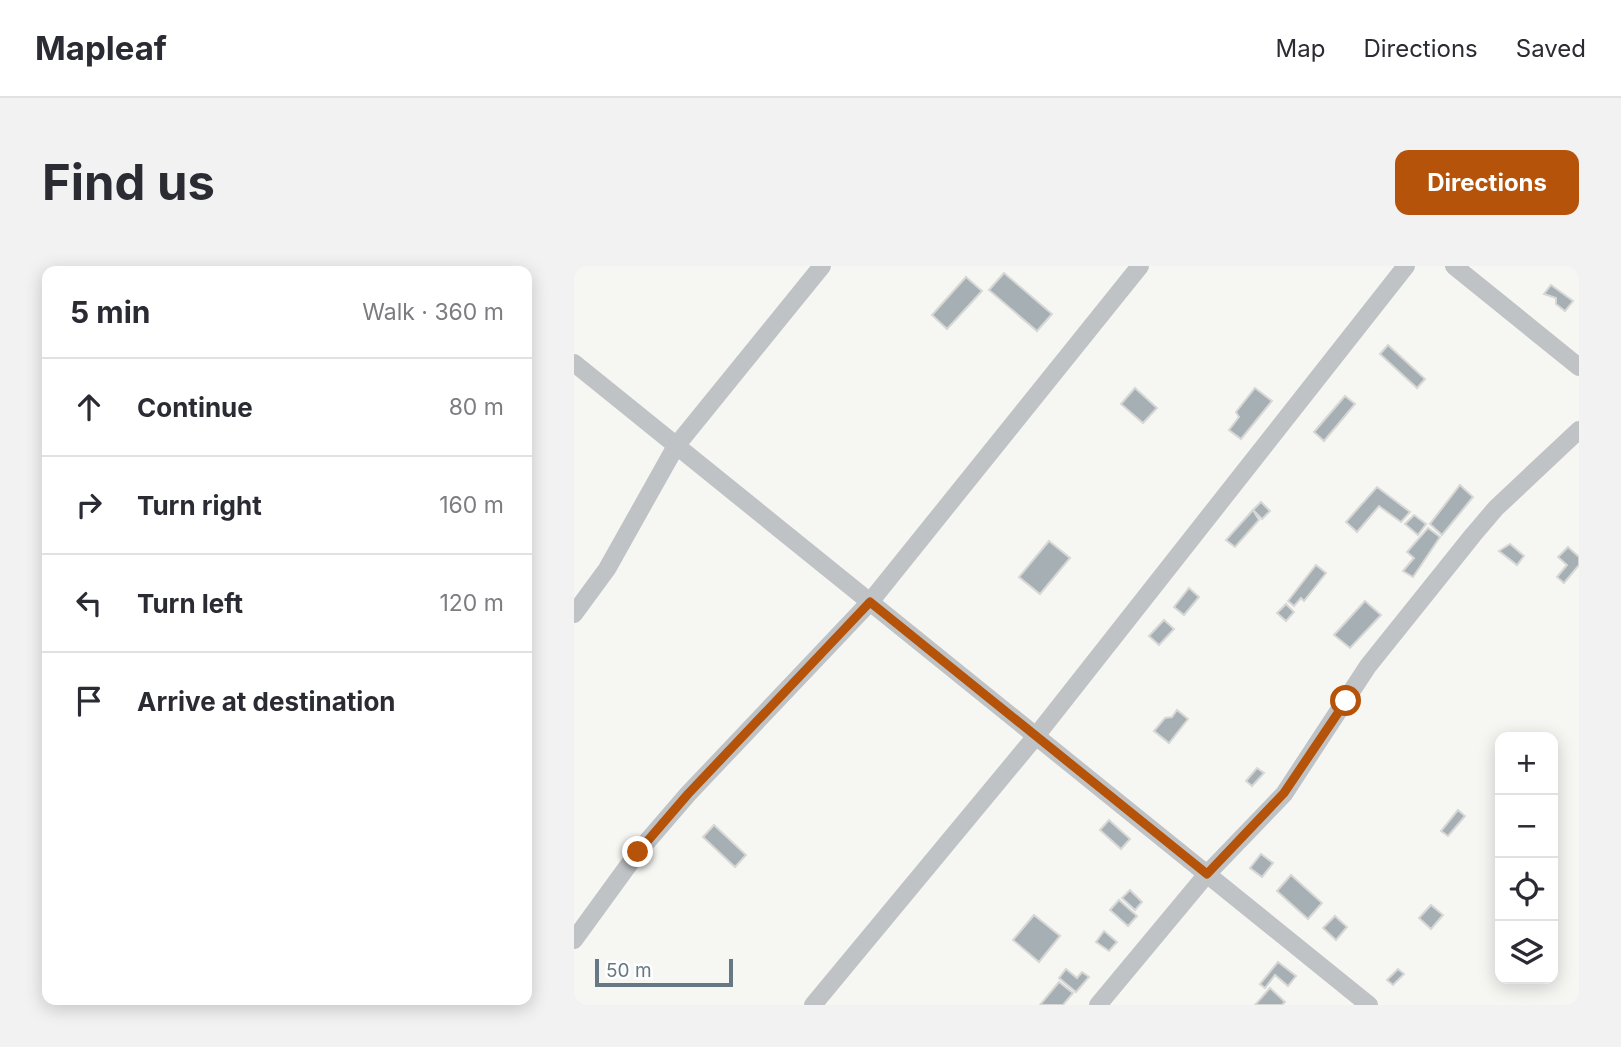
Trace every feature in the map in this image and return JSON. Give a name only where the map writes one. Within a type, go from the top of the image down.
[{"type":"street","points":[[574,614],[607,569],[677,446],[822,266]]},
{"type":"street","points":[[574,940],[638,852],[688,794],[870,602],[1140,266]]},
{"type":"street","points":[[813,1005],[1036,736],[1406,266]]},
{"type":"street","points":[[1454,266],[1579,367]]},
{"type":"street","points":[[574,363],[1369,1005]]},
{"type":"street","points":[[1098,1005],[1207,874],[1284,793],[1368,666],[1473,535],[1496,508],[1579,430]]},
{"type":"building","points":[[1004,273],[1052,314],[1037,331],[989,290]]},
{"type":"building","points":[[966,277],[982,291],[947,329],[932,315]]},
{"type":"building","points":[[1551,285],[1573,301],[1565,311],[1556,304],[1556,298],[1544,294]]},
{"type":"building","points":[[1388,345],[1425,379],[1417,388],[1380,354]]},
{"type":"building","points":[[1135,388],[1157,408],[1143,423],[1121,404]]},
{"type":"building","points":[[1255,388],[1272,401],[1241,439],[1229,430],[1239,417],[1236,412]]},
{"type":"building","points":[[1345,396],[1355,404],[1324,441],[1314,432]]},
{"type":"building","points":[[1460,485],[1473,497],[1442,535],[1430,524]]},
{"type":"building","points":[[1377,487],[1410,512],[1401,522],[1379,506],[1357,532],[1346,522]]},
{"type":"building","points":[[1261,502],[1270,511],[1262,519],[1253,510]]},
{"type":"building","points":[[1253,510],[1259,520],[1235,547],[1226,540]]},
{"type":"building","points":[[1414,515],[1426,524],[1418,535],[1405,524]]},
{"type":"building","points":[[1428,528],[1440,537],[1413,577],[1403,571],[1414,558],[1407,552]]},
{"type":"building","points":[[1049,541],[1070,558],[1040,594],[1019,577]]},
{"type":"building","points":[[1510,544],[1524,556],[1517,565],[1499,551]]},
{"type":"building","points":[[1568,547],[1579,557],[1579,565],[1564,583],[1557,577],[1567,565],[1558,557]]},
{"type":"building","points":[[1316,565],[1326,573],[1304,601],[1301,598],[1294,606],[1288,601]]},
{"type":"building","points":[[1189,588],[1199,597],[1184,615],[1174,607]]},
{"type":"building","points":[[1365,601],[1381,615],[1350,648],[1334,635]]},
{"type":"building","points":[[1286,604],[1294,612],[1286,621],[1277,613]]},
{"type":"building","points":[[1164,620],[1174,629],[1159,645],[1149,636]]},
{"type":"building","points":[[1177,710],[1188,719],[1169,743],[1154,731],[1165,718],[1172,717]]},
{"type":"building","points":[[1257,768],[1264,773],[1252,786],[1246,781]]},
{"type":"building","points":[[1458,810],[1465,816],[1448,836],[1441,831]]},
{"type":"building","points":[[1109,820],[1130,839],[1121,849],[1100,830]]},
{"type":"building","points":[[714,825],[746,855],[735,867],[703,837]]},
{"type":"building","points":[[1261,854],[1273,863],[1262,877],[1250,868]]},
{"type":"building","points":[[1291,875],[1322,903],[1308,919],[1277,891]]},
{"type":"building","points":[[1130,890],[1142,902],[1135,910],[1122,898]]},
{"type":"building","points":[[1119,900],[1137,916],[1128,926],[1110,910]]},
{"type":"building","points":[[1431,905],[1443,915],[1431,929],[1419,918]]},
{"type":"building","points":[[1034,915],[1060,936],[1039,962],[1013,940]]},
{"type":"building","points":[[1335,916],[1347,927],[1336,940],[1323,928]]},
{"type":"building","points":[[1104,931],[1117,942],[1109,951],[1096,942]]},
{"type":"building","points":[[1278,962],[1296,976],[1288,986],[1275,975],[1265,988],[1260,984]]},
{"type":"building","points":[[1066,969],[1077,978],[1082,972],[1089,977],[1076,992],[1059,978]]},
{"type":"building","points":[[1398,969],[1404,974],[1393,985],[1387,980]]},
{"type":"building","points":[[1059,982],[1073,993],[1063,1005],[1040,1005]]},
{"type":"building","points":[[1270,988],[1285,1002],[1282,1005],[1255,1005]]},
{"type":"route","points":[[638,852],[688,794],[870,602],[1207,874],[1284,793],[1346,701]]}]
